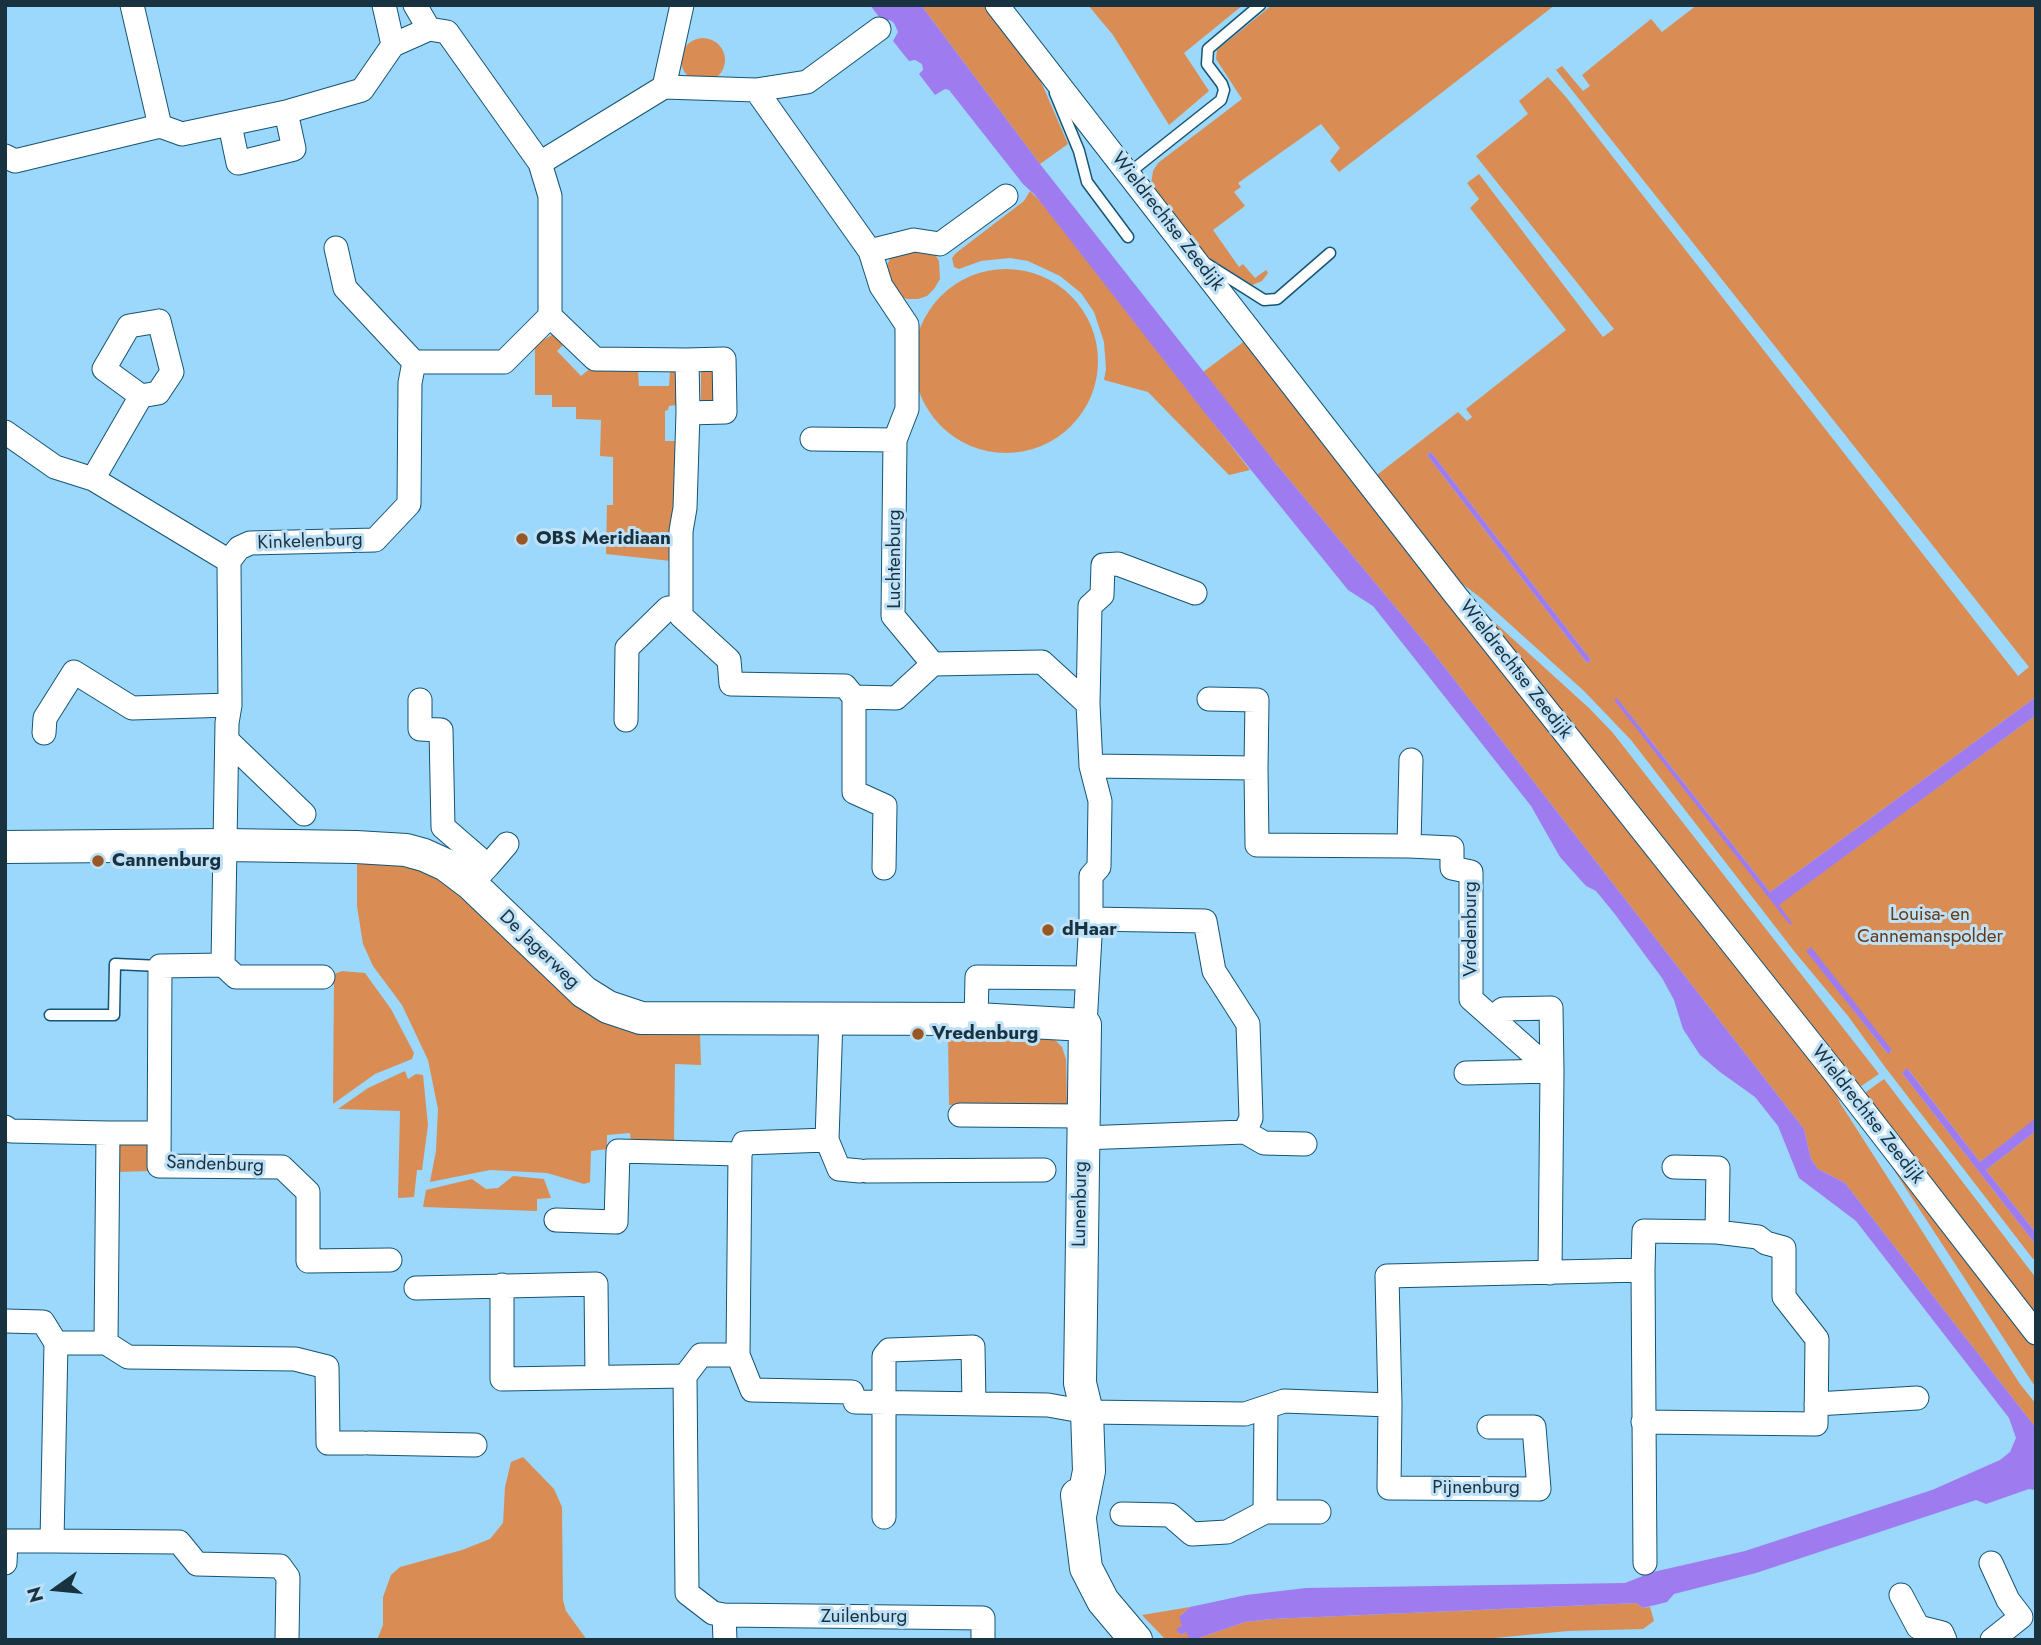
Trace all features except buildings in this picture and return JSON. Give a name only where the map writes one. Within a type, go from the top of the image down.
[{"type":"street","points":[[132,5],[160,126]]},
{"type":"street","points":[[384,5],[393,45]]},
{"type":"street","points":[[415,5],[429,29]]},
{"type":"street","points":[[664,87],[682,5]]},
{"type":"street","name":"Wieldrechtse Zeedijk","points":[[997,5],[1461,603],[1847,1088],[2036,1333]]},
{"type":"street","points":[[10,158],[160,126],[182,134],[286,112],[362,90],[393,45],[429,29],[447,32],[540,163],[550,196],[550,316],[504,362],[414,362],[345,288],[335,248]]},
{"type":"street","points":[[540,163],[664,87],[757,90],[807,82],[879,30]]},
{"type":"street","name":"Luchtenburg","points":[[757,90],[870,251],[881,286],[907,325],[907,409],[895,440],[893,616],[933,664]]},
{"type":"street","points":[[230,125],[239,163],[294,149],[286,112]]},
{"type":"street","points":[[870,251],[914,240],[940,244],[1006,196]]},
{"type":"street","points":[[550,316],[595,359],[724,359],[725,412],[688,413]]},
{"type":"street","points":[[687,360],[688,413],[685,508],[681,531],[681,616],[729,660],[731,684],[845,686],[854,697],[854,792],[885,806],[884,868]]},
{"type":"street","name":"Kinkelenburg","points":[[229,561],[239,548],[250,543],[375,540],[401,513],[409,504],[410,383],[414,362]]},
{"type":"street","points":[[93,479],[141,396]]},
{"type":"street","points":[[5,432],[55,467],[93,479],[229,561],[230,705],[226,740],[223,965]]},
{"type":"street","points":[[812,439],[895,440]]},
{"type":"street","points":[[1085,1024],[1091,876],[1099,867],[1100,801],[1091,766],[1088,704],[1090,606],[1102,595],[1103,565],[1118,564],[1195,593]]},
{"type":"street","points":[[626,720],[627,648],[668,608],[681,606]]},
{"type":"street","points":[[854,697],[896,698],[933,664],[1042,662],[1088,704]]},
{"type":"street","points":[[44,733],[45,718],[74,672],[132,708],[230,705]]},
{"type":"street","name":"Vredenburg","points":[[1209,699],[1257,700],[1257,845],[1452,848],[1452,868],[1471,872],[1471,999],[1552,1071]]},
{"type":"street","points":[[420,701],[420,729],[441,730],[443,827],[480,875],[507,844]]},
{"type":"street","points":[[226,740],[304,814]]},
{"type":"street","points":[[1409,846],[1411,760]]},
{"type":"street","points":[[1091,766],[1256,768]]},
{"type":"street","name":"De Jagerweg","points":[[5,847],[226,845],[406,850],[480,875],[584,992],[617,1011],[656,1019],[976,1019],[1085,1024]]},
{"type":"street","points":[[1091,919],[1205,921],[1214,971],[1248,1024],[1251,1118],[1245,1132]]},
{"type":"street","points":[[160,966],[223,965],[236,977],[323,977]]},
{"type":"street","name":"Sandenburg","points":[[160,966],[159,1166],[282,1167],[308,1192],[308,1261],[390,1260]]},
{"type":"street","points":[[976,1019],[977,977],[1087,978]]},
{"type":"street","points":[[1493,1017],[1503,1009],[1551,1008],[1550,1273]]},
{"type":"street","points":[[831,1018],[827,1140],[839,1169],[1044,1170]]},
{"type":"street","name":"Lunenburg","points":[[1085,1024],[1080,1401],[1073,1471],[1080,1516],[1082,1555],[1092,1583],[1118,1621],[1136,1640]]},
{"type":"street","points":[[1466,1073],[1552,1071]]},
{"type":"street","points":[[960,1115],[1082,1127],[1245,1132],[1264,1143],[1305,1144]]},
{"type":"street","name":"Sandenburg","points":[[5,1127],[11,1131],[158,1133]]},
{"type":"street","points":[[106,1343],[108,1133]]},
{"type":"street","points":[[827,1140],[744,1143],[740,1153],[738,1355],[752,1390],[852,1392],[855,1402],[1048,1405],[1080,1401],[1245,1414],[1284,1401],[1390,1405]]},
{"type":"street","points":[[556,1220],[616,1222],[618,1151],[740,1153]]},
{"type":"street","points":[[1674,1167],[1718,1168],[1717,1232]]},
{"type":"street","points":[[1643,1422],[1816,1424],[1817,1339],[1784,1297],[1784,1248],[1766,1243],[1758,1237],[1717,1232],[1644,1231],[1643,1270],[1643,1422],[1644,1563]]},
{"type":"street","name":"Pijnenburg","points":[[1489,1427],[1534,1427],[1539,1489],[1389,1488],[1387,1276],[1643,1270]]},
{"type":"street","points":[[416,1288],[596,1284],[597,1377]]},
{"type":"street","points":[[502,1285],[502,1379],[685,1376],[701,1355],[738,1355]]},
{"type":"street","points":[[5,1321],[43,1322],[56,1343],[52,1541]]},
{"type":"street","points":[[56,1343],[106,1343],[128,1357],[295,1359],[327,1367],[328,1443],[475,1445]]},
{"type":"street","points":[[884,1517],[884,1356],[889,1350],[973,1347],[974,1404]]},
{"type":"street","name":"Zuilenburg","points":[[685,1376],[687,1593],[713,1613],[724,1615],[983,1618],[983,1640]]},
{"type":"street","points":[[1816,1404],[1917,1398]]},
{"type":"street","points":[[1265,1513],[1266,1407]]},
{"type":"street","points":[[1122,1514],[1170,1515],[1192,1534],[1227,1532],[1265,1513],[1319,1513]]},
{"type":"street","points":[[5,1524],[5,1563]]},
{"type":"street","points":[[6,1541],[179,1542],[197,1564],[280,1566],[288,1577],[287,1640]]},
{"type":"street","points":[[1991,1563],[2008,1600],[2021,1617],[1992,1640]]},
{"type":"street","points":[[1901,1595],[1918,1627],[1942,1633],[1945,1640]]},
{"type":"street","points":[[724,1615],[725,1640]]},
{"type":"lane","points":[[1129,173],[1221,100],[1224,90],[1207,64],[1208,49],[1260,5]]},
{"type":"lane","points":[[1044,65],[1079,151],[1087,182],[1128,237]]},
{"type":"lane","points":[[1193,255],[1264,300],[1277,299],[1330,253]]},
{"type":"lane","points":[[50,1015],[114,1015],[115,964],[160,966]]},
{"type":"green space","points":[[921,5],[988,5],[1036,70],[1068,144],[1040,164]]},
{"type":"green space","points":[[1088,5],[1243,5],[1184,53],[1209,91],[1169,125],[1113,35]]},
{"type":"green space","points":[[1272,5],[1555,5],[1339,172],[1330,161],[1340,148],[1321,124],[1238,183],[1241,187],[1234,192],[1245,206],[1213,230],[1239,267],[1243,264],[1255,278],[1266,270],[1268,273],[1262,281],[1252,285],[1211,259],[1178,228],[1151,191],[1151,184],[1153,171],[1158,163],[1242,99],[1216,59],[1217,50]]},
{"type":"green space","name":"Louisa- en Cannemanspolder","points":[[1697,5],[2036,5],[2036,697],[1770,892],[1618,699],[1778,905],[2036,715],[2036,1119],[1980,1162],[1908,1069],[1902,1073],[2036,1245],[2036,1257],[2033,1259],[1848,1016],[1794,951],[1631,740],[1584,691],[1481,598],[1457,580],[1373,478],[1458,412],[1467,421],[1472,417],[1466,409],[1566,330],[1470,208],[1479,199],[1467,183],[1479,174],[1603,337],[1614,329],[1476,156],[1528,114],[1519,101],[1548,77],[2018,676],[2029,667],[1556,70],[1562,66],[1583,91],[1590,86],[1582,75],[1651,19],[1662,32]],"holes":[[[1431,452],[1591,660],[1587,663],[1427,455]],[[1807,951],[1892,1051],[1887,1053]]]},
{"type":"green space","points":[[703,38],[718,45],[725,60],[718,75],[703,82],[688,75],[681,60],[688,45]]},
{"type":"green space","points":[[1030,191],[1250,470],[1229,475],[1148,392],[1104,380],[1104,342],[1094,312],[1081,293],[1060,276],[1028,261],[1010,258],[981,261],[959,269],[954,267],[952,258],[956,253],[1024,201]]},
{"type":"green space","points":[[902,248],[935,254],[939,261],[940,279],[927,296],[907,299],[899,296],[886,274],[891,257]]},
{"type":"green space","points":[[1006,269],[1041,276],[1071,296],[1091,326],[1098,361],[1091,396],[1071,426],[1041,446],[1006,453],[971,446],[941,426],[921,396],[914,361],[921,326],[941,296],[971,276]]},
{"type":"green space","points":[[557,332],[566,342],[557,351],[581,376],[591,368],[638,371],[639,386],[669,386],[670,371],[681,372],[682,404],[669,406],[665,411],[665,441],[679,441],[680,457],[674,464],[676,497],[671,561],[606,554],[607,505],[613,505],[613,457],[600,456],[601,420],[576,419],[576,407],[552,407],[552,395],[535,395],[535,345]]},
{"type":"green space","points":[[1246,340],[1833,1086],[1840,1103],[2020,1384],[2036,1404],[2036,1428],[1845,1183],[1818,1169],[1811,1159],[1804,1129],[1432,651],[1203,372]]},
{"type":"green space","points":[[716,368],[716,404],[701,405],[701,369]]},
{"type":"green space","points":[[1480,609],[1613,733],[1879,1074],[1854,1091]]},
{"type":"green space","points":[[357,861],[435,866],[585,1007],[700,1033],[701,1065],[675,1064],[674,1143],[631,1144],[630,1133],[607,1135],[607,1149],[591,1151],[590,1182],[584,1184],[547,1173],[490,1170],[430,1182],[436,1151],[438,1109],[428,1060],[402,1005],[373,966],[363,944],[357,906]]},
{"type":"green space","points":[[342,971],[365,973],[391,1009],[414,1053],[412,1059],[375,1074],[333,1104],[334,974]]},
{"type":"green space","points":[[948,1032],[1044,1034],[1056,1041],[1062,1047],[1066,1059],[1067,1104],[949,1105]]},
{"type":"green space","points":[[405,1071],[408,1079],[416,1074],[423,1075],[428,1125],[422,1170],[417,1170],[414,1197],[398,1198],[400,1111],[338,1109],[368,1088]]},
{"type":"green space","points":[[1884,1079],[2036,1278],[2036,1324],[1859,1097]]},
{"type":"green space","points":[[2036,1131],[2036,1233],[1986,1170]]},
{"type":"green space","points":[[117,1139],[149,1139],[150,1171],[117,1172]]},
{"type":"green space","points":[[1878,1141],[2036,1346],[2036,1388],[1886,1158]]},
{"type":"green space","points":[[513,1176],[544,1179],[551,1198],[537,1199],[537,1211],[423,1207],[426,1190],[472,1179],[486,1189],[498,1188]]},
{"type":"green space","points":[[523,1457],[554,1489],[562,1507],[563,1600],[566,1611],[587,1640],[377,1640],[383,1625],[383,1597],[391,1575],[400,1567],[462,1550],[490,1539],[503,1523],[505,1487],[511,1462]]},
{"type":"green space","points":[[1636,1603],[1643,1608],[1650,1607],[1654,1621],[1643,1629],[1568,1631],[1473,1640],[1166,1640],[1142,1615],[1190,1607],[1181,1615],[1182,1625],[1177,1629],[1181,1635],[1186,1632],[1196,1639],[1245,1622],[1272,1619]]},
{"type":"shaded area","points":[[870,5],[921,5],[1040,164],[1278,466],[1432,651],[1804,1129],[1811,1159],[1818,1169],[1845,1183],[2036,1428],[2036,1490],[2029,1489],[1986,1504],[1976,1500],[1756,1573],[1674,1594],[1667,1602],[1643,1608],[1636,1603],[1272,1619],[1245,1622],[1196,1639],[1189,1638],[1186,1632],[1181,1635],[1176,1629],[1182,1625],[1179,1617],[1190,1607],[1246,1595],[1306,1588],[1625,1583],[1653,1572],[1745,1551],[1932,1490],[2000,1460],[2010,1452],[2016,1438],[2009,1418],[1856,1221],[1799,1178],[1778,1126],[1755,1097],[1700,1055],[1683,1029],[1674,1000],[1662,978],[1596,891],[1586,886],[1560,857],[1531,806],[1373,606],[1348,590],[1205,413],[1035,195],[1023,184],[949,90],[945,89],[935,95],[919,74],[923,70],[922,64],[915,60],[909,61],[893,41],[898,32],[894,23],[890,20],[882,21]]},
{"type":"shaded area","points":[[1431,452],[1591,660],[1587,663],[1427,455]]},
{"type":"shaded area","points":[[2036,697],[2036,715],[1779,905],[1792,923],[1790,925],[1614,700],[1617,698],[1770,892]]},
{"type":"shaded area","points":[[1811,947],[1892,1050],[1888,1054],[1806,951]]},
{"type":"shaded area","points":[[1907,1068],[1980,1162],[2036,1118],[2036,1131],[1986,1170],[2036,1233],[2036,1245],[1902,1073]]},
{"type":"place","name":"OBS Meridiaan","points":[[522,539]]},
{"type":"place","name":"Cannenburg","points":[[98,861]]},
{"type":"place","name":"dHaar","points":[[1048,930]]},
{"type":"place","name":"Vredenburg","points":[[918,1034]]}]
